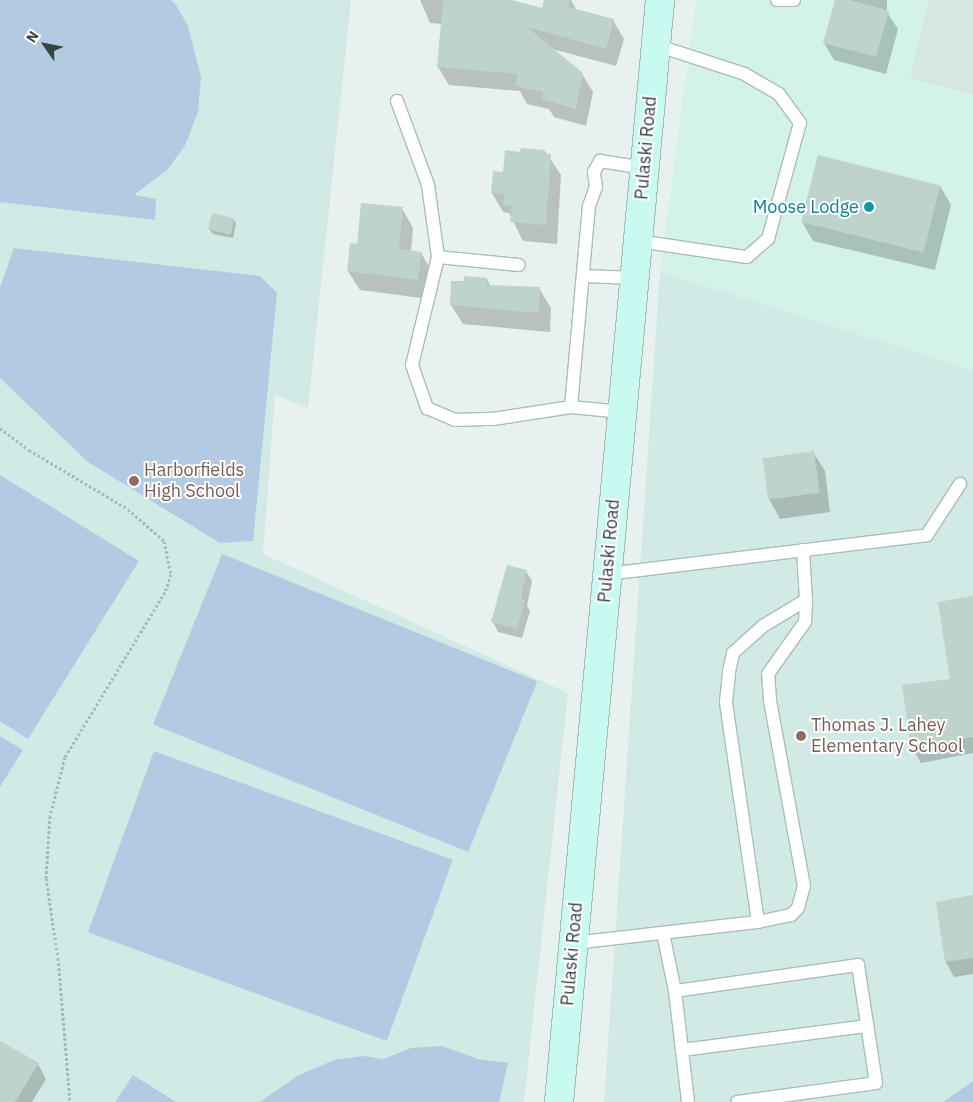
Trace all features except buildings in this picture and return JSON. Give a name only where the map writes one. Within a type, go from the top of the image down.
[{"type":"main road","name":"Pulaski Road","points":[[559,1102],[660,0]]},
{"type":"lane","points":[[777,0],[794,0]]},
{"type":"lane","points":[[638,240],[747,256],[768,239],[800,123],[779,94],[745,74],[656,46]]},
{"type":"lane","points":[[397,100],[428,185],[438,257],[412,365],[427,408],[455,420],[493,419],[571,407],[622,412]]},
{"type":"lane","points":[[571,407],[589,206],[596,187],[594,172],[600,161],[644,168]]},
{"type":"lane","points":[[438,257],[520,265]]},
{"type":"lane","points":[[584,276],[634,278]]},
{"type":"lane","points":[[607,574],[927,535],[960,484]]},
{"type":"lane","points":[[573,943],[758,922],[791,915],[798,908],[804,886],[770,700],[768,674],[805,622],[806,600],[803,550]]},
{"type":"lane","points":[[758,922],[726,702],[729,671],[733,653],[763,626],[806,600]]},
{"type":"lane","points":[[664,933],[675,991],[688,1102]]},
{"type":"lane","points":[[675,991],[858,965],[876,1083],[737,1102]]},
{"type":"lane","points":[[682,1050],[867,1026]]},
{"type":"path","points":[[0,428],[29,450],[128,509],[164,541],[171,574],[165,592],[65,757],[50,816],[46,878],[58,958],[70,1102]]},
{"type":"shaded area","name":"Harborfields High School","points":[[0,0],[351,0],[308,408],[275,395],[263,554],[568,693],[524,1102],[0,1102]]},
{"type":"shaded area","points":[[0,0],[171,0],[176,5],[188,26],[201,77],[198,112],[185,146],[167,170],[134,195],[156,199],[155,220],[0,202]]},
{"type":"shaded area","points":[[696,0],[928,0],[910,78],[973,95],[973,370],[660,272]]},
{"type":"shaded area","points":[[928,0],[973,0],[973,95],[910,78]]},
{"type":"shaded area","points":[[14,248],[260,276],[277,293],[253,541],[220,543],[88,462],[0,378],[0,288]]},
{"type":"shaded area","name":"Thomas J. Lahey Elementary School","points":[[660,272],[973,370],[973,1102],[604,1102]]},
{"type":"shaded area","points":[[0,475],[139,561],[28,739],[0,721]]},
{"type":"shaded area","points":[[222,554],[537,681],[468,852],[153,725]]},
{"type":"shaded area","points":[[0,736],[23,750],[0,787]]},
{"type":"shaded area","points":[[154,751],[453,860],[387,1041],[88,932]]},
{"type":"shaded area","points":[[442,1046],[478,1059],[508,1063],[499,1102],[260,1102],[297,1076],[334,1060],[363,1056],[384,1059],[411,1048]]},
{"type":"shaded area","points":[[133,1075],[176,1102],[115,1102]]},
{"type":"shaded area","points":[[973,1081],[973,1102],[943,1102]]},
{"type":"place","name":"Moose Lodge","points":[[869,207]]},
{"type":"place","name":"Harborfields High School","points":[[134,481]]},
{"type":"place","name":"Thomas J. Lahey Elementary School","points":[[801,736]]}]
